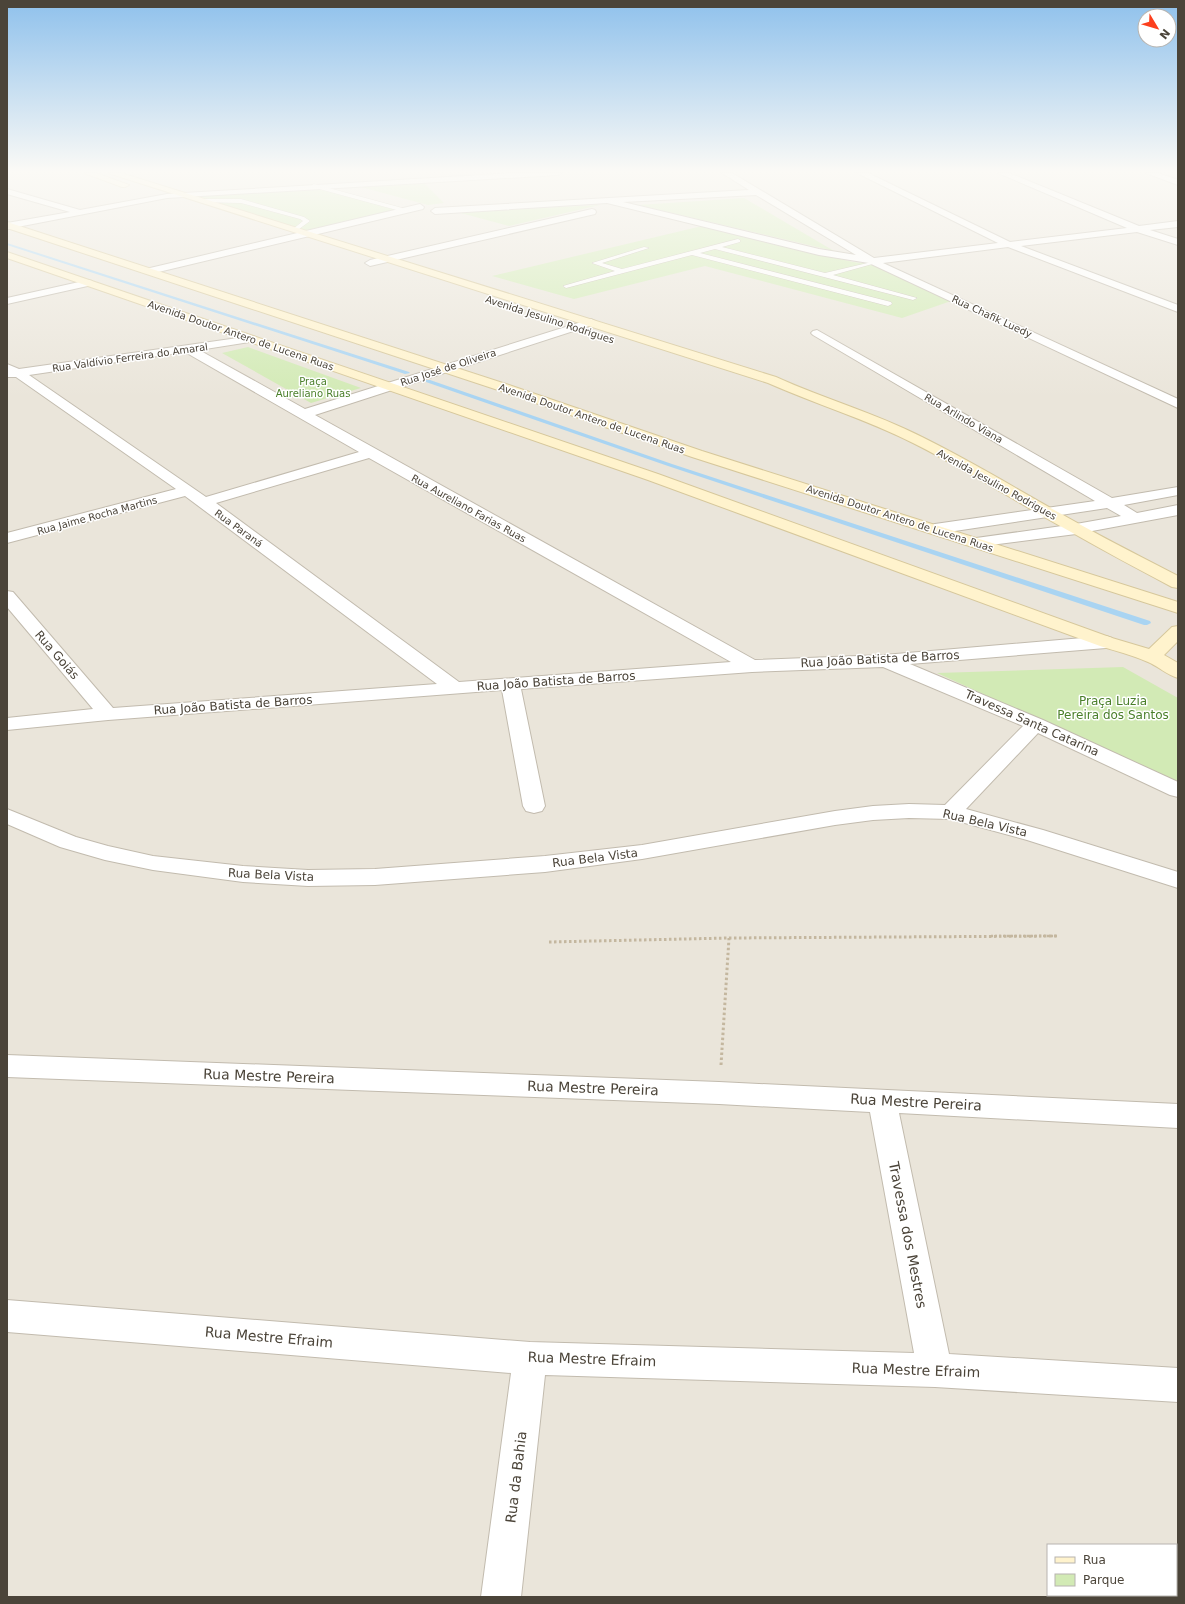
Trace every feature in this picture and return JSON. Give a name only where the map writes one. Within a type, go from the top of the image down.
[{"type":"street","name":"Avenida Doutor Antero de Lucena Ruas","points":[[78,248],[444,368],[697,454],[1178,608]]},
{"type":"street","points":[[150,271],[239,248]]},
{"type":"street","name":"Avenida Jesulino Rodrigues","points":[[329,248],[370,263],[742,381],[810,398],[874,420],[916,439],[970,467],[1076,529],[1178,582]]},
{"type":"street","name":"Avenida Jesulino Rodrigues","points":[[351,248],[765,377],[810,398]]},
{"type":"street","points":[[370,263],[435,248]]},
{"type":"street","points":[[802,248],[873,262],[987,248]]},
{"type":"street","name":"Rua Chafik Luedy","points":[[850,248],[873,262],[1005,322],[1178,404]]},
{"type":"street","points":[[1017,248],[1178,310]]},
{"type":"street","name":"Avenida Doutor Antero de Lucena Ruas","points":[[7,255],[653,477],[1169,665]]},
{"type":"street","points":[[7,301],[88,283]]},
{"type":"street","name":"Rua José de Oliveira","points":[[304,414],[591,322]]},
{"type":"street","name":"Rua Arlindo Viana","points":[[816,332],[1112,503],[1135,518]]},
{"type":"street","name":"Rua Valdívio Ferreira do Amaral","points":[[11,372],[252,339]]},
{"type":"street","name":"Rua Aureliano Farias Ruas","points":[[188,348],[371,453],[752,666]]},
{"type":"street","name":"Rua Paraná","points":[[11,372],[204,502],[455,688]]},
{"type":"street","points":[[204,502],[371,453]]},
{"type":"street","name":"Rua Jaime Rocha Martins","points":[[7,538],[187,491]]},
{"type":"street","points":[[935,529],[1112,503],[1178,491]]},
{"type":"street","points":[[975,542],[1076,529],[1178,510]]},
{"type":"street","name":"Rua Goiás","points":[[7,596],[108,714]]},
{"type":"street","points":[[1169,665],[1178,631]]},
{"type":"street","name":"Rua João Batista de Barros","points":[[7,724],[108,714],[455,688],[752,666],[884,660],[1106,642]]},
{"type":"street","name":"Travessa Santa Catarina","points":[[884,660],[947,685],[1036,724],[1178,790]]},
{"type":"street","points":[[510,684],[534,806]]},
{"type":"street","points":[[951,812],[1036,724]]},
{"type":"street","name":"Rua Bela Vista","points":[[7,816],[68,842],[105,853],[140,860],[243,874],[308,878],[375,876],[545,864],[642,852],[873,813],[909,811],[951,812],[1035,835],[1178,880]]},
{"type":"street","name":"Rua Mestre Pereira","points":[[7,1066],[720,1093],[1178,1116]]},
{"type":"street","name":"Travessa dos Mestres","points":[[882,1100],[935,1370]]},
{"type":"street","name":"Rua Mestre Efraim","points":[[7,1316],[530,1358],[935,1370],[1178,1385]]},
{"type":"street","name":"Rua da Bahia","points":[[501,1597],[530,1358]]},
{"type":"lane","points":[[621,271],[595,263],[599,260],[646,248]]},
{"type":"lane","points":[[566,286],[711,248]]},
{"type":"lane","points":[[717,248],[913,298]]},
{"type":"lane","points":[[708,264],[757,251]]},
{"type":"lane","points":[[692,253],[888,304]]},
{"type":"lane","points":[[737,272],[788,257]]},
{"type":"lane","points":[[790,286],[873,262]]},
{"type":"lane","points":[[821,294],[873,278]]},
{"type":"path","points":[[549,942],[729,938],[1057,936]]},
{"type":"path","points":[[720,1093],[729,938]]},
{"type":"shaded area","points":[[7,248],[1178,248],[1178,1597],[7,1597]]},
{"type":"green space","points":[[610,248],[794,248],[853,262],[879,265],[954,300],[902,318],[705,266],[574,299],[492,276]]},
{"type":"green space","points":[[821,248],[829,248],[834,251]]},
{"type":"green space","name":"Praça Aureliano Ruas","points":[[248,347],[361,388],[311,403],[222,353]]},
{"type":"green space","name":"Praça Luzia Pereira dos Santos","points":[[1123,667],[1178,698],[1178,783],[937,673]]},
{"type":"waterway","points":[[19,248],[407,373]]},
{"type":"waterway","points":[[428,381],[670,465],[1147,623]]}]
